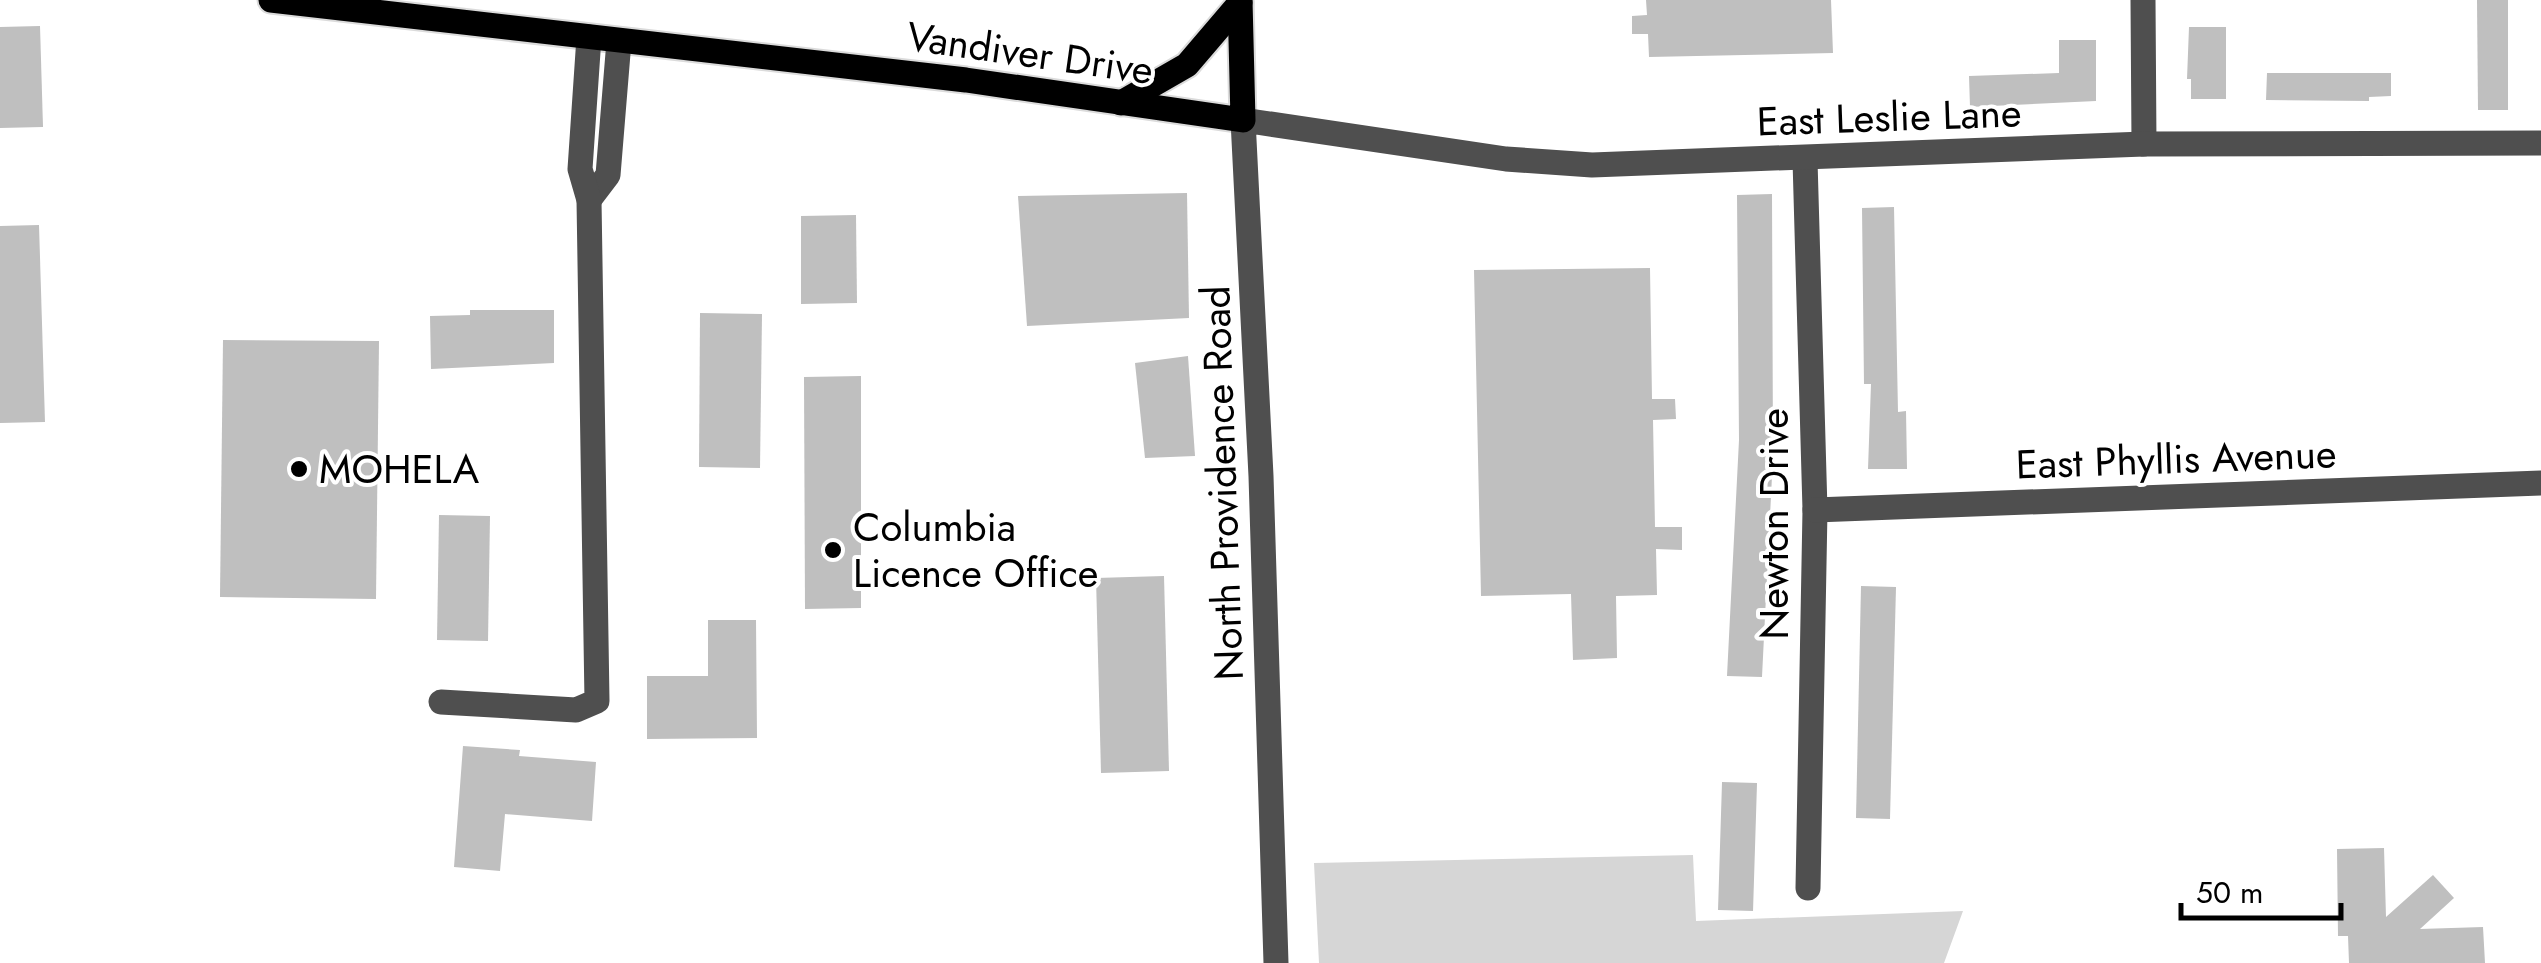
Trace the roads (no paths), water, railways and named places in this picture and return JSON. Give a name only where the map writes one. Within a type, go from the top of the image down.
[{"type":"main road","name":"Vandiver Drive","points":[[272,0],[966,80],[1243,120]]},
{"type":"main road","points":[[1121,103],[1202,53],[1240,1]]},
{"type":"main road","name":"North Providence Road","points":[[1240,1],[1243,120]]},
{"type":"street","points":[[2142,0],[2144,144]]},
{"type":"street","points":[[441,702],[576,710],[597,701],[589,200],[580,169],[589,38]]},
{"type":"street","points":[[589,200],[608,175],[619,40]]},
{"type":"street","name":"East Leslie Lane","points":[[1243,120],[1523,160],[1592,164],[1806,160],[2144,144],[2541,142]]},
{"type":"street","name":"North Providence Road","points":[[1243,120],[1261,476],[1276,963]]},
{"type":"street","name":"Newton Drive","points":[[1806,160],[1815,510],[1808,888]]},
{"type":"street","name":"East Phyllis Avenue","points":[[1815,510],[2541,483]]},
{"type":"place","name":"MOHELA","points":[[299,469]]},
{"type":"place","name":"Columbia Licence Office","points":[[833,550]]}]
